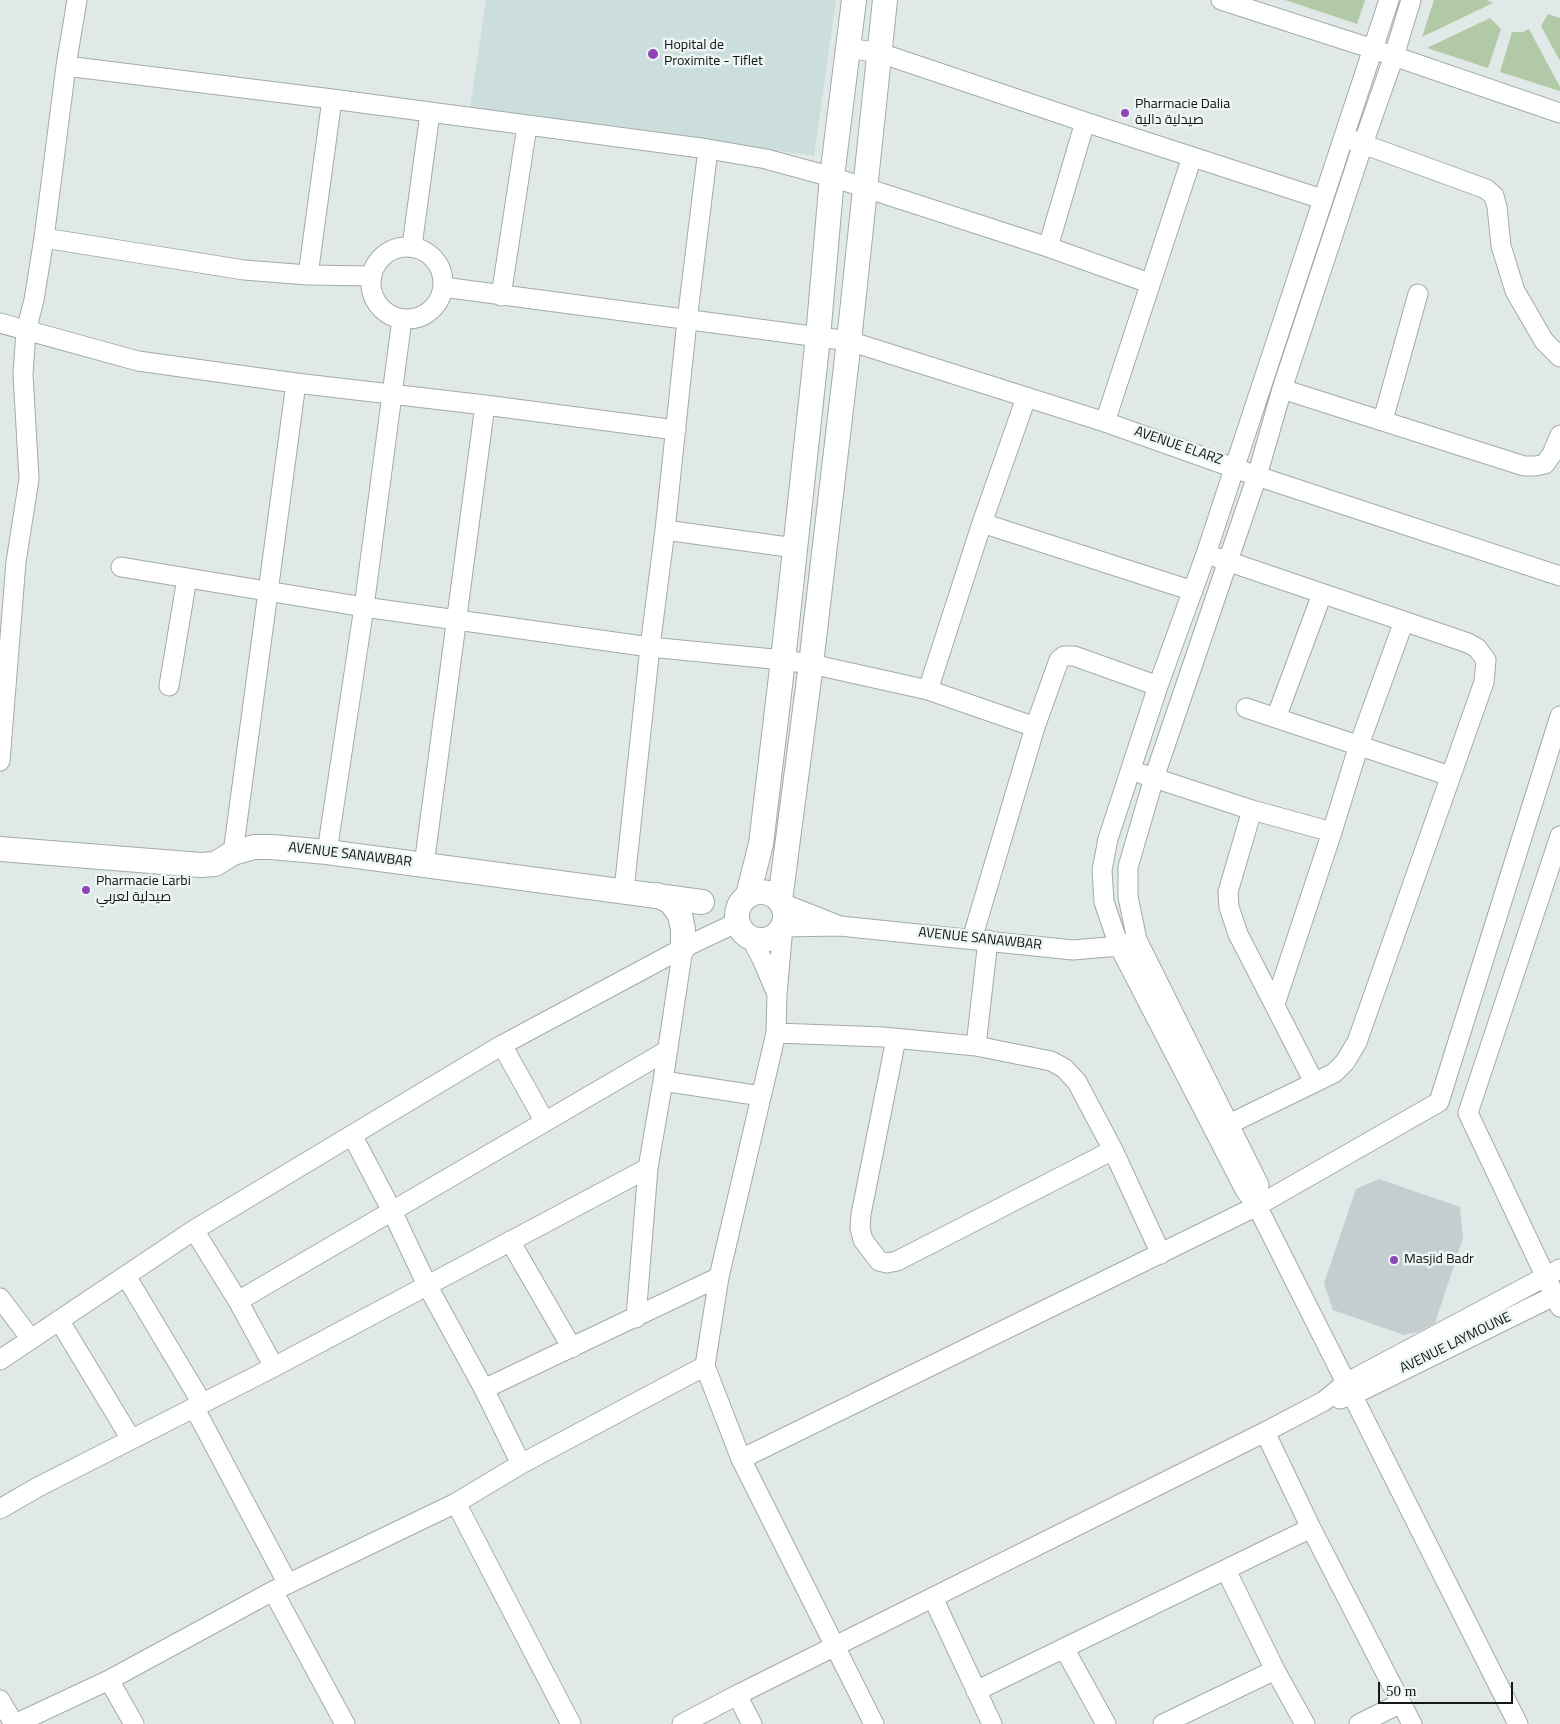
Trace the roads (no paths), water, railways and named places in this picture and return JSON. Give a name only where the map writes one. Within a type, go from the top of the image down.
[{"type":"street","points":[[0,761],[16,562],[29,479],[24,374],[26,330],[34,300],[44,238],[66,66],[77,0]]},
{"type":"street","points":[[777,994],[743,915],[761,844],[818,337],[832,177],[854,0]]},
{"type":"street","points":[[781,902],[849,342],[885,0]]},
{"type":"street","points":[[1221,0],[1373,49],[1560,113]]},
{"type":"street","points":[[1388,0],[1322,199],[1300,272],[1206,554],[1158,686],[1108,840],[1102,870],[1104,902],[1128,943],[1223,1127],[1245,1190],[1257,1206],[1518,1724]]},
{"type":"street","points":[[1128,943],[1128,868],[1154,778],[1257,476],[1282,389],[1411,0]]},
{"type":"street","points":[[848,48],[880,53],[1322,199]]},
{"type":"street","points":[[66,66],[332,99],[708,149],[766,159],[832,177],[1048,247],[1149,283]]},
{"type":"street","points":[[308,275],[332,99]]},
{"type":"street","points":[[412,246],[430,113]]},
{"type":"street","points":[[1048,247],[1085,122]]},
{"type":"street","points":[[501,296],[527,126]]},
{"type":"street","points":[[1344,136],[1486,189],[1494,196],[1501,246],[1515,290],[1544,340],[1560,357]]},
{"type":"street","points":[[624,890],[650,647],[708,149]]},
{"type":"street","points":[[1105,422],[1149,283],[1192,157]]},
{"type":"street","points":[[44,238],[244,270],[308,275],[372,276]]},
{"type":"street","points":[[412,246],[430,255],[438,264],[442,275],[443,287],[440,298],[424,315],[402,319],[391,315],[375,299],[372,288],[372,276],[376,264],[384,255],[395,249],[412,246]]},
{"type":"street","points":[[1300,272],[1318,279]]},
{"type":"street","name":"AVENUE ELARZ","points":[[443,287],[849,342],[1105,422],[1234,466],[1257,476],[1560,576]]},
{"type":"street","points":[[1383,420],[1418,294]]},
{"type":"street","points":[[327,852],[364,607],[402,319]]},
{"type":"street","points":[[0,323],[138,361],[296,383],[676,430]]},
{"type":"street","points":[[233,853],[296,383]]},
{"type":"street","points":[[1282,389],[1524,466],[1545,464],[1552,454],[1560,435]]},
{"type":"street","points":[[928,690],[982,523],[1026,398]]},
{"type":"street","points":[[424,865],[485,405]]},
{"type":"street","points":[[982,523],[1193,591]]},
{"type":"street","points":[[665,530],[795,548]]},
{"type":"street","points":[[1206,554],[1468,643],[1477,648],[1486,660],[1484,682],[1357,1042],[1346,1062],[1334,1073],[1223,1127]]},
{"type":"street","points":[[121,567],[364,607],[650,647],[811,664],[928,690],[1035,727]]},
{"type":"street","points":[[168,686],[187,578]]},
{"type":"street","points":[[1276,718],[1322,594]]},
{"type":"street","points":[[1275,1004],[1359,745],[1404,621]]},
{"type":"street","points":[[976,1046],[980,940],[1035,727],[1059,660],[1064,656],[1074,656],[1158,686]]},
{"type":"street","points":[[1246,708],[1450,776]]},
{"type":"street","points":[[741,1459],[1257,1206],[1439,1102],[1560,716]]},
{"type":"street","points":[[1131,770],[1252,810],[1332,832]]},
{"type":"street","points":[[1252,810],[1228,892],[1230,907],[1238,934],[1314,1082]]},
{"type":"street","points":[[1468,1113],[1560,836]]},
{"type":"street","name":"AVENUE SANAWBAR","points":[[0,849],[201,865],[215,864],[233,853],[254,847],[271,847],[327,852],[624,890],[702,902],[730,903],[743,915]]},
{"type":"street","points":[[0,1360],[194,1230],[502,1045],[743,915],[762,891],[775,896],[781,902],[786,913],[777,994],[776,1033],[719,1278],[706,1366],[741,1459],[874,1724]]},
{"type":"street","points":[[636,1318],[648,1168],[683,948],[683,929],[680,916],[671,902],[657,895]]},
{"type":"street","points":[[781,902],[840,926]]},
{"type":"street","points":[[743,915],[767,939],[774,937],[783,927],[840,926]]},
{"type":"street","name":"AVENUE SANAWBAR","points":[[840,926],[1073,950],[1128,943]]},
{"type":"street","points":[[776,1033],[896,1039],[976,1046],[1051,1061],[1064,1068],[1078,1082],[1113,1150],[1161,1254]]},
{"type":"street","points":[[896,1039],[861,1214],[860,1228],[862,1240],[879,1261],[898,1261],[1113,1150]]},
{"type":"street","points":[[502,1045],[545,1122]]},
{"type":"street","points":[[238,1301],[668,1050]]},
{"type":"street","points":[[663,1081],[761,1096]]},
{"type":"street","points":[[1439,1102],[1468,1113],[1553,1273],[1558,1299]]},
{"type":"street","points":[[352,1135],[392,1211],[427,1285],[484,1389],[521,1464]]},
{"type":"street","points":[[0,1510],[38,1487],[274,1367],[648,1168]]},
{"type":"street","points":[[194,1230],[238,1301],[274,1367]]},
{"type":"street","points":[[510,1241],[572,1348]]},
{"type":"street","points":[[682,1724],[737,1694],[835,1647],[1350,1389],[1553,1273]]},
{"type":"street","points":[[126,1276],[198,1405],[280,1588],[346,1724]]},
{"type":"street","points":[[484,1389],[719,1278]]},
{"type":"street","points":[[0,1298],[31,1339]]},
{"type":"street","name":"AVENUE LAYMOUNE","points":[[1350,1389],[1558,1299]]},
{"type":"street","points":[[59,1320],[131,1439]]},
{"type":"street","points":[[0,1700],[14,1724],[109,1680],[280,1588],[456,1502],[521,1464],[706,1366]]},
{"type":"street","points":[[1265,1432],[1311,1528],[1412,1724]]},
{"type":"street","points":[[456,1502],[572,1724]]},
{"type":"street","points":[[976,1691],[1311,1528]]},
{"type":"street","points":[[1226,1570],[1275,1670],[1305,1724]]},
{"type":"street","points":[[933,1598],[992,1724]]},
{"type":"street","points":[[1064,1648],[1106,1724]]},
{"type":"street","points":[[1163,1724],[1275,1670]]},
{"type":"street","points":[[109,1680],[134,1724]]},
{"type":"street","points":[[737,1694],[752,1724]]},
{"type":"street","points":[[1359,1724],[1401,1703]]},
{"type":"place","name":"Hopital de Proximite - Tiflet","points":[[653,54]]},
{"type":"place","name":"Pharmacie Dalia صيدلية دالية","points":[[1125,113]]},
{"type":"place","name":"Pharmacie Larbi صيدلية لعربي","points":[[86,890]]},
{"type":"place","name":"Masjid Badr","points":[[1394,1260]]}]
